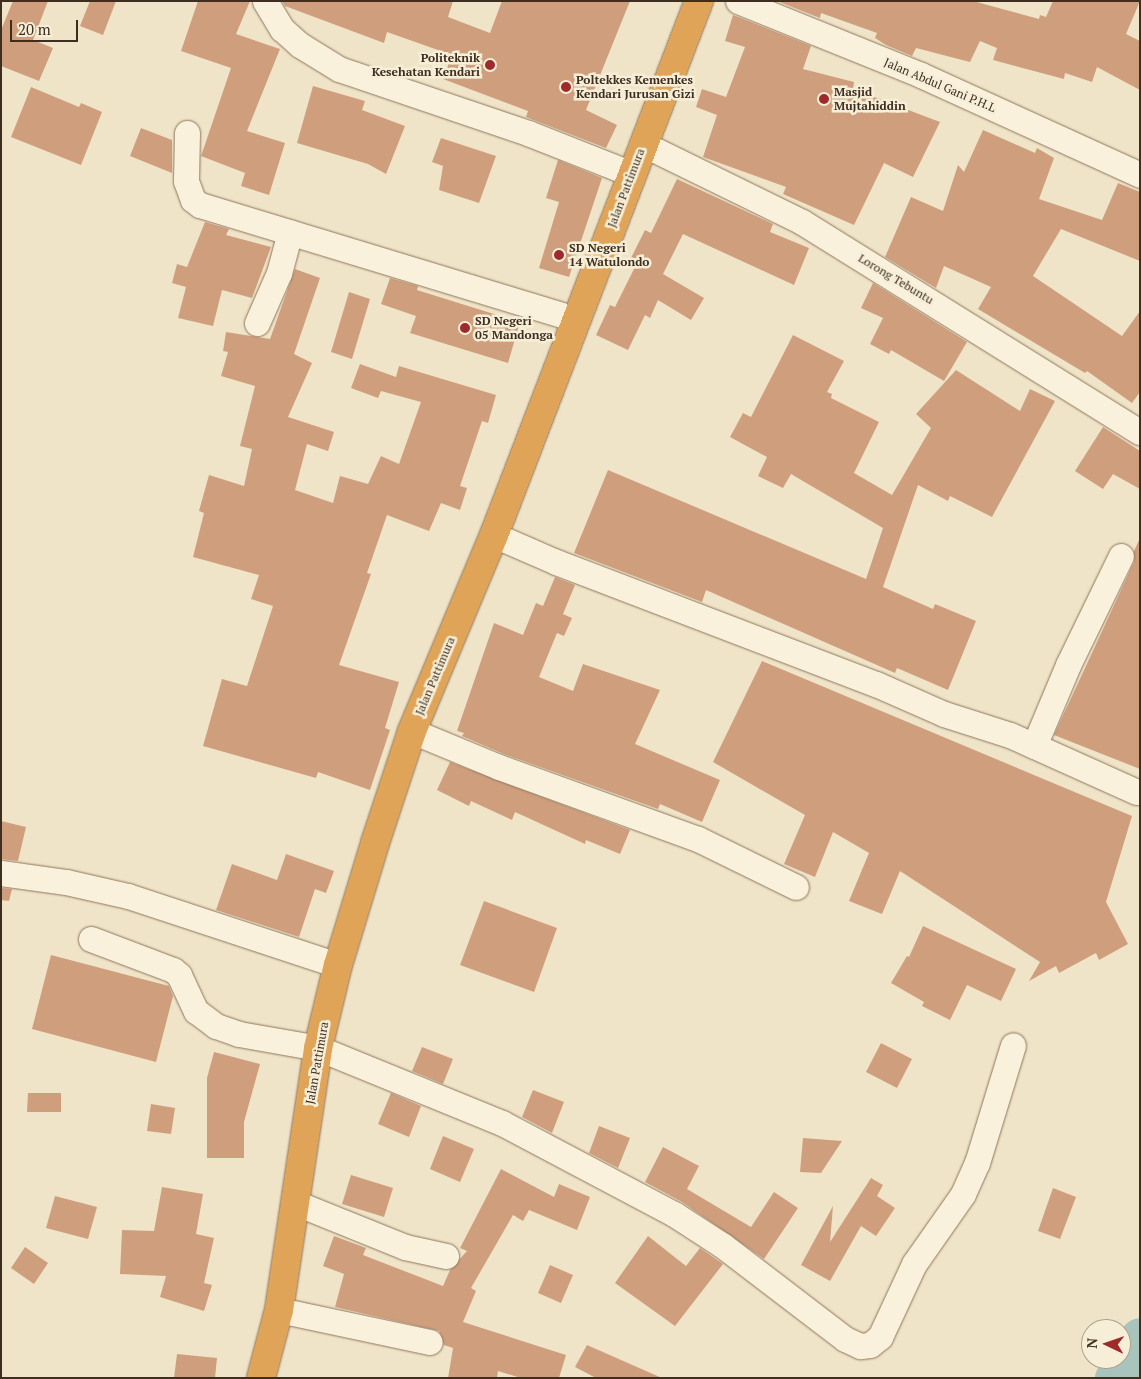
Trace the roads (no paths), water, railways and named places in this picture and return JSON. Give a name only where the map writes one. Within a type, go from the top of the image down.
[{"type":"highway","name":"Jalan Pattimura","points":[[261,1378],[279,1310],[318,1048],[338,965],[412,731],[494,535],[699,1]]},
{"type":"street","points":[[265,1],[282,29],[300,45],[339,69],[528,134],[632,174]]},
{"type":"street","name":"Jalan Abdul Gani P.H.L","points":[[738,1],[921,75],[1140,175]]},
{"type":"street","points":[[187,133],[186,181],[193,200],[200,205],[576,319]]},
{"type":"street","name":"Lorong Tebuntu","points":[[643,144],[746,192],[802,222],[1140,432]]},
{"type":"street","points":[[257,323],[279,273],[290,232]]},
{"type":"street","points":[[494,535],[584,573],[1034,746],[1137,792]]},
{"type":"street","points":[[1034,746],[1068,665],[1121,556]]},
{"type":"street","points":[[412,731],[499,767],[713,844],[796,887]]},
{"type":"street","points":[[1,873],[66,882],[128,896],[338,965]]},
{"type":"street","points":[[91,939],[173,970],[179,975],[196,1011],[216,1026],[238,1034],[318,1048],[502,1124],[674,1214],[722,1245],[845,1339],[860,1346],[870,1345],[880,1337],[914,1264],[963,1194],[977,1163],[1013,1045]]},
{"type":"street","points":[[296,1203],[405,1247],[446,1256]]},
{"type":"street","points":[[279,1310],[430,1342]]},
{"type":"waterway","points":[[1115,1378],[1140,1338]]},
{"type":"place","name":"Politeknik Kesehatan Kendari","points":[[490,65]]},
{"type":"place","name":"Poltekkes Kemenkes Kendari Jurusan Gizi","points":[[566,87]]},
{"type":"place","name":"Masjid Mujtahiddin","points":[[824,99]]},
{"type":"place","name":"SD Negeri 14 Watulondo","points":[[559,255]]},
{"type":"place","name":"SD Negeri 05 Mandonga","points":[[465,328]]}]
